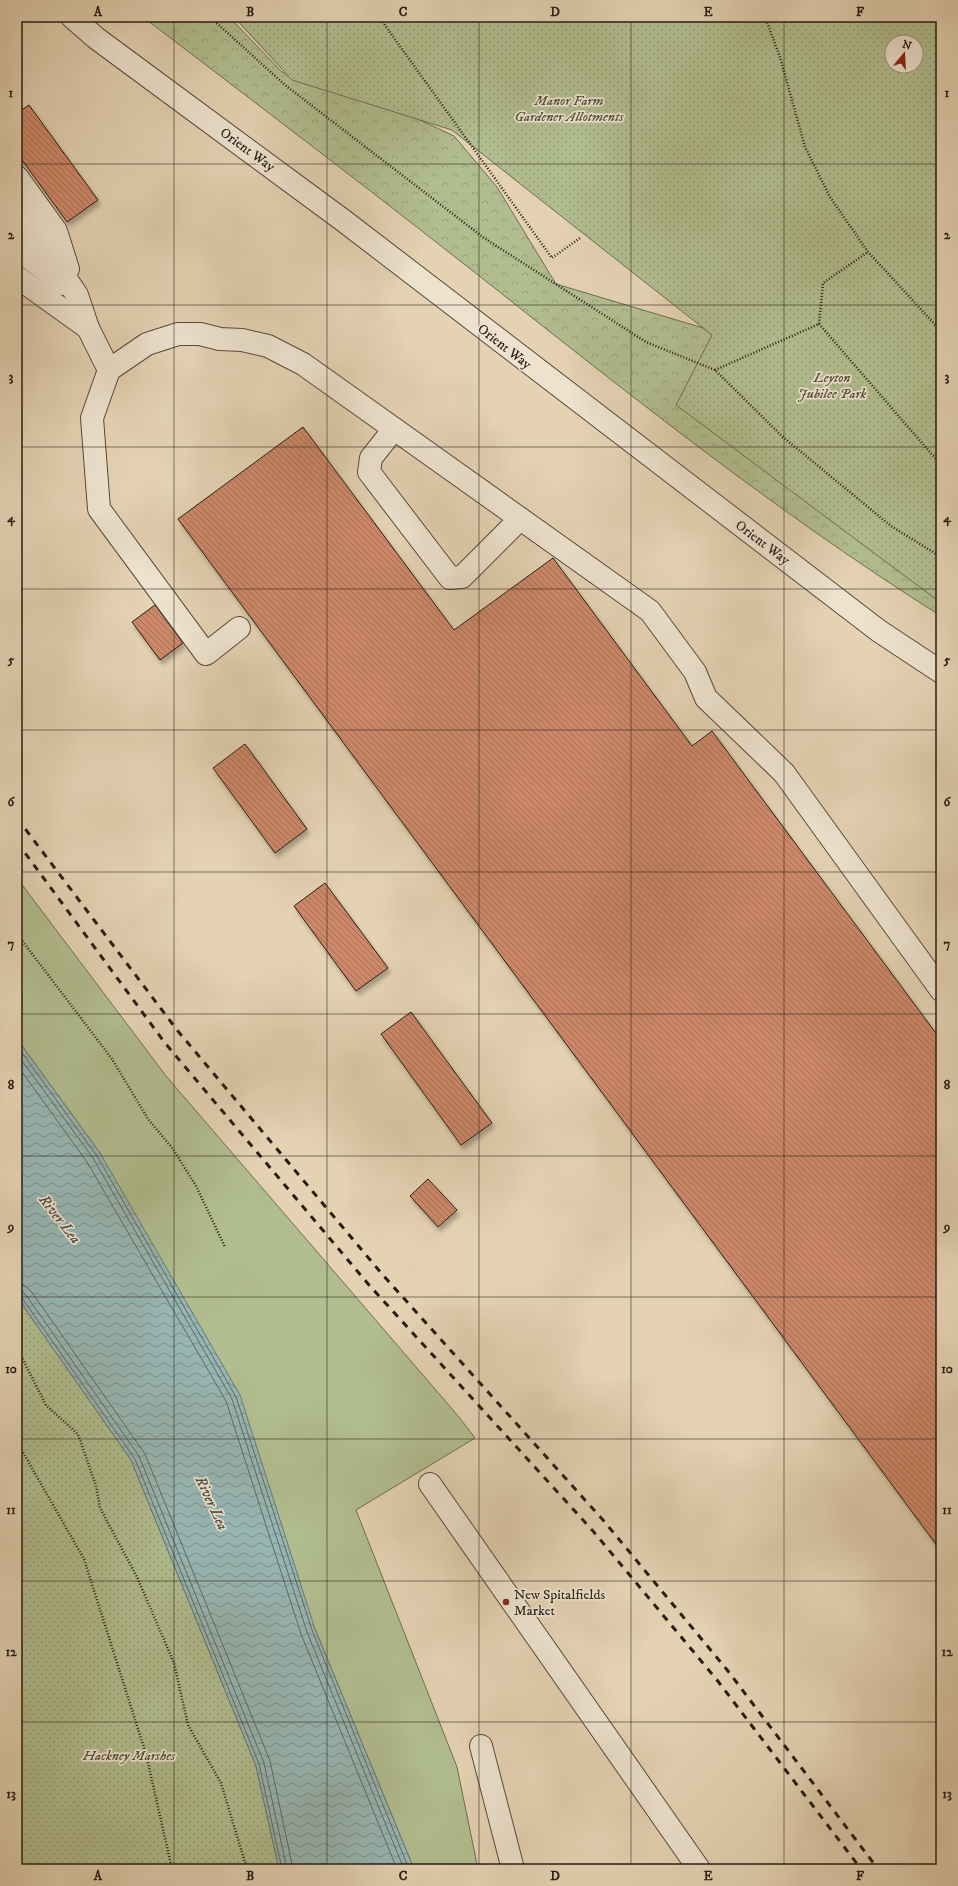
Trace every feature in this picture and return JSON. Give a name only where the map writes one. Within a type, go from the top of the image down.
[{"type":"street","name":"Orient Way","points":[[72,17],[96,38],[344,221],[872,626],[941,672]]},
{"type":"street","points":[[17,177],[56,231],[88,328],[109,370]]},
{"type":"street","points":[[17,207],[77,295]]},
{"type":"street","points":[[17,244],[24,254],[77,295]]},
{"type":"street","points":[[17,277],[88,328]]},
{"type":"street","points":[[239,628],[206,654],[99,509],[92,418],[109,370],[147,344],[178,334],[200,334],[220,339],[242,340],[268,346],[303,364],[650,612],[695,672],[706,698],[784,774],[941,990]]},
{"type":"street","points":[[394,428],[371,458],[369,472],[450,578],[462,577],[520,519]]},
{"type":"street","points":[[430,1484],[698,1869]]},
{"type":"street","points":[[481,1746],[513,1869]]},
{"type":"path","points":[[210,17],[285,85],[484,238],[646,342],[715,370],[783,437],[891,526],[941,557]]},
{"type":"path","points":[[379,17],[552,258],[580,238]]},
{"type":"path","points":[[765,17],[780,57],[805,147],[830,197],[868,252],[941,331]]},
{"type":"path","points":[[868,252],[823,283],[819,324],[941,465]]},
{"type":"path","points":[[715,370],[819,324]]},
{"type":"path","points":[[17,934],[112,1059],[148,1119],[173,1149],[196,1186],[225,1247]]},
{"type":"path","points":[[17,1348],[46,1405],[78,1434],[96,1486],[100,1508],[137,1577],[174,1663],[188,1725],[221,1784],[247,1869]]},
{"type":"path","points":[[17,1442],[84,1559],[146,1754],[172,1869]]},
{"type":"green space","points":[[143,17],[229,17],[282,72],[394,108],[454,136],[497,187],[556,284],[730,336],[941,370],[941,616],[820,536],[702,450],[391,207]]},
{"type":"green space","name":"Leyton Jubilee Park","points":[[234,17],[941,17],[941,603],[676,405],[712,335],[452,130],[292,80]]},
{"type":"green space","points":[[17,878],[166,1076],[459,1417],[475,1438],[356,1510],[457,1767],[478,1869],[414,1869],[315,1629],[100,1153],[17,1039]]},
{"type":"green space","name":"Hackney Marshes","points":[[17,1297],[131,1460],[256,1766],[279,1869],[17,1869]]},
{"type":"water","name":"River Lea","points":[[17,1039],[100,1153],[240,1395],[315,1629],[414,1869],[279,1869],[256,1766],[131,1460],[17,1297]]},
{"type":"building","points":[[29,105],[98,200],[67,222],[17,153],[17,113]]},
{"type":"building","points":[[303,427],[454,630],[553,558],[692,746],[712,731],[941,1040],[941,1551],[178,519]]},
{"type":"building","points":[[155,605],[183,643],[160,660],[132,622]]},
{"type":"building","points":[[245,744],[307,829],[275,853],[213,768]]},
{"type":"building","points":[[325,883],[388,968],[356,991],[294,906]]},
{"type":"building","points":[[411,1012],[492,1123],[461,1145],[381,1034]]},
{"type":"building","points":[[428,1179],[457,1210],[438,1227],[410,1196]]},
{"type":"railway","points":[[17,818],[177,1030],[382,1274],[603,1520],[728,1671],[878,1869]]},
{"type":"railway","points":[[17,842],[165,1043],[369,1285],[593,1531],[717,1680],[861,1869]]},
{"type":"place","name":"New Spitalfields Market","points":[[506,1602]]},
{"type":"park label","name":"Manor Farm Gardener Allotments","points":[[569,108]]}]
